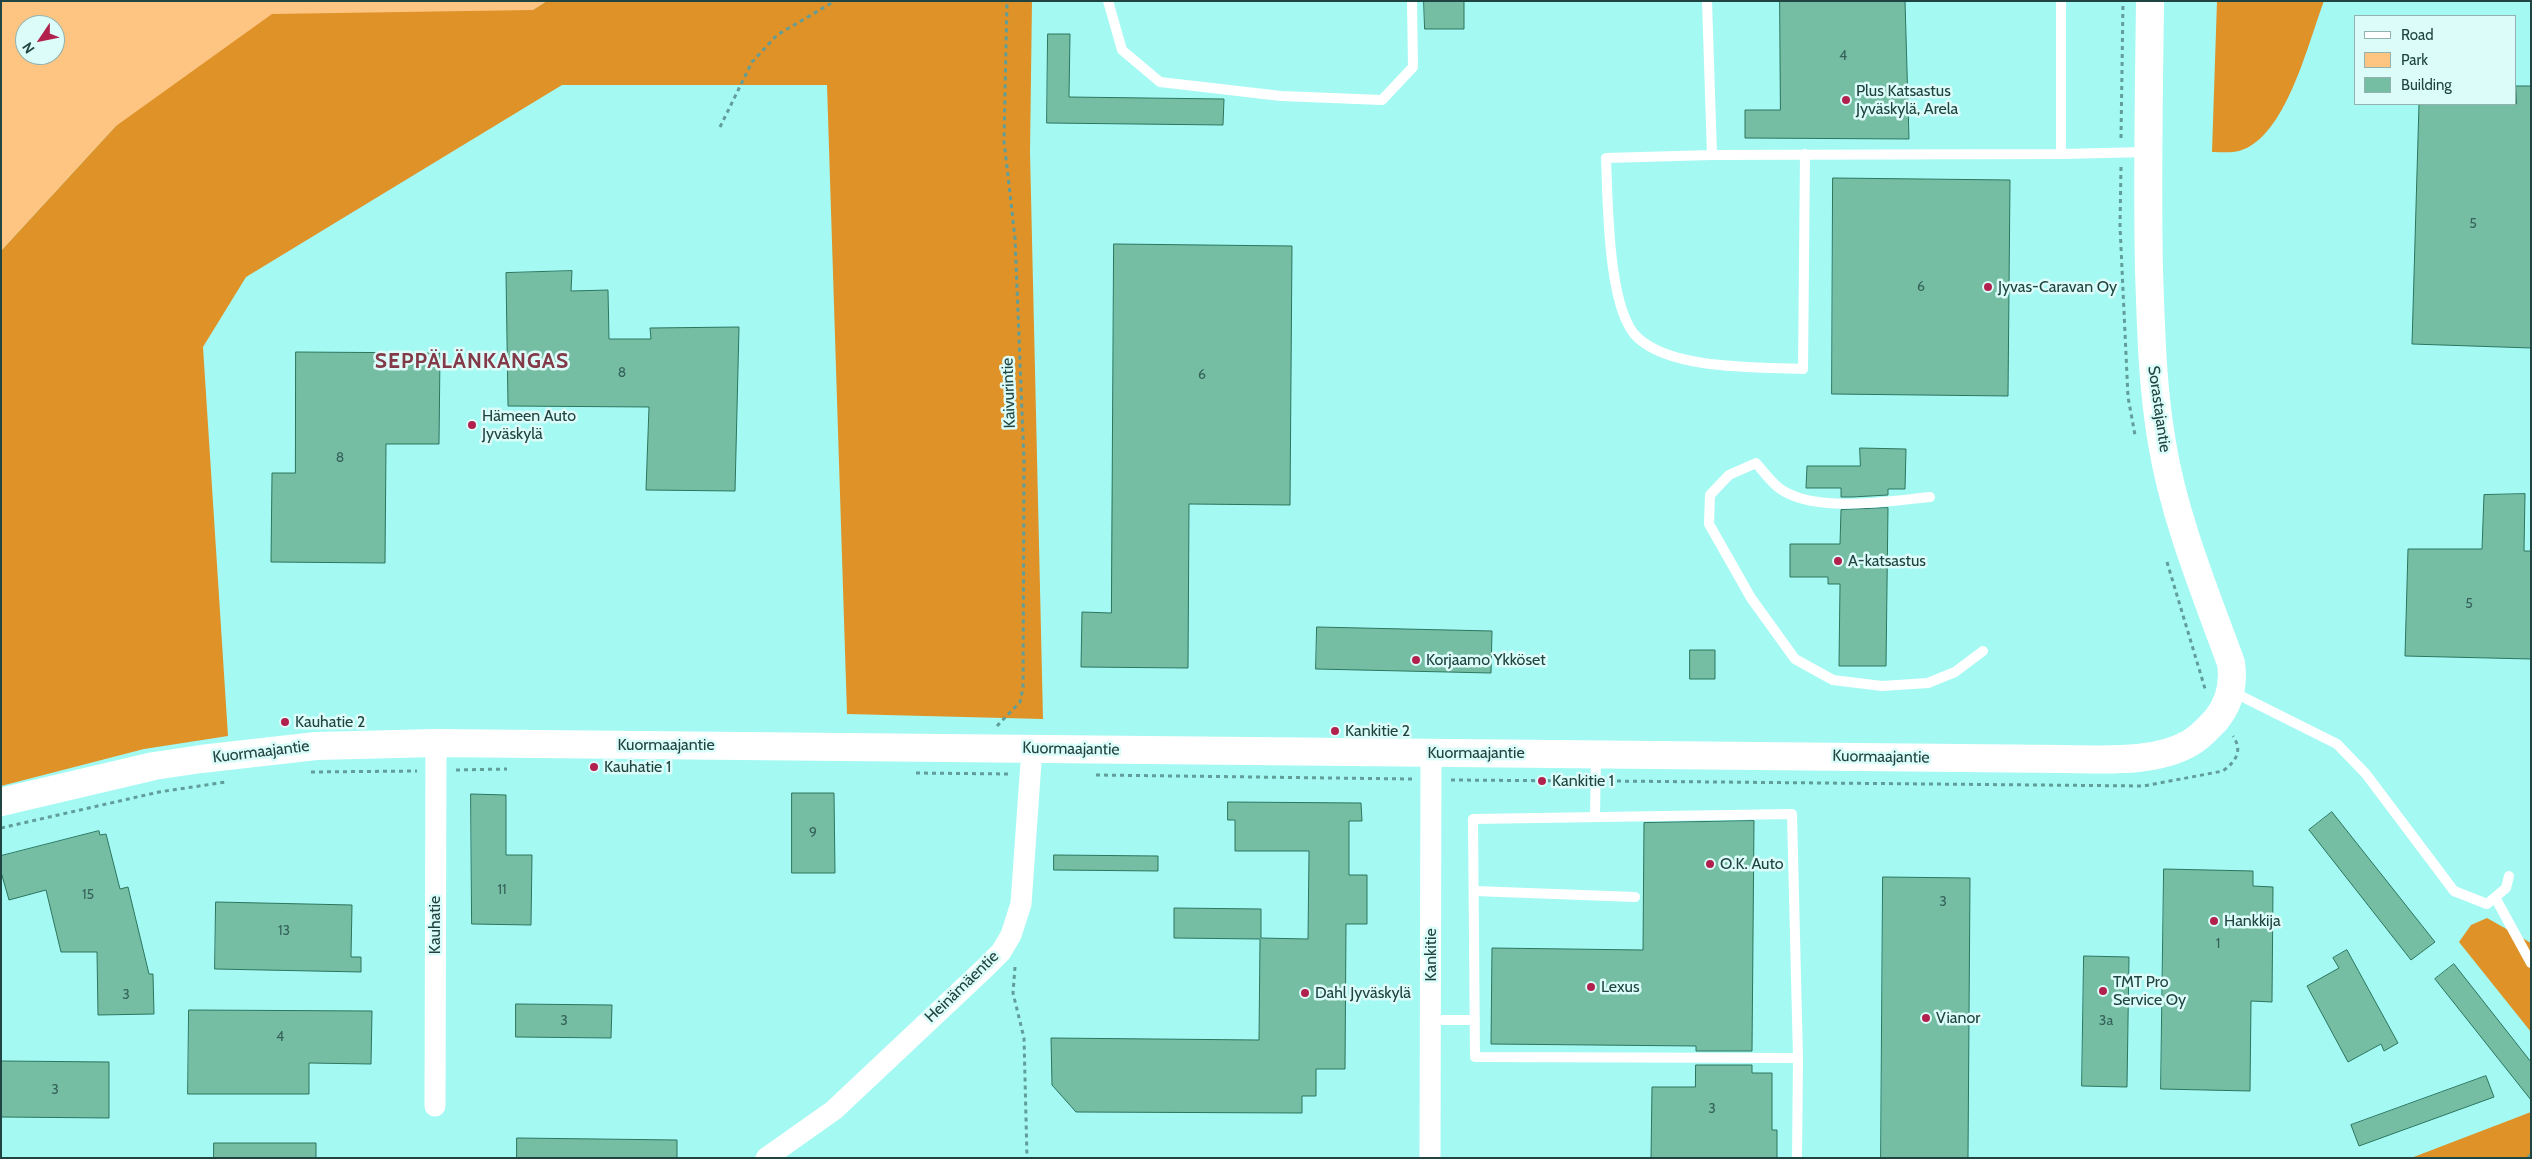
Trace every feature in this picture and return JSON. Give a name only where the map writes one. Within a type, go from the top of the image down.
[{"type":"street","name":"Sorastajantie","points":[[2146,757],[2162,754],[2190,744],[2202,735],[2228,703],[2233,677],[2231,663],[2199,576],[2172,487],[2162,445],[2151,346],[2148,152],[2150,1]]},
{"type":"street","name":"Kuormaajantie","points":[[1,802],[154,766],[211,758],[316,746],[436,743],[998,748],[1031,761],[1432,766],[1596,754],[2062,759],[2146,757]]},
{"type":"street","name":"Kauhatie","points":[[435,1106],[436,743]]},
{"type":"street","name":"Heinämäentie","points":[[766,1158],[834,1110],[1001,952],[1012,935],[1021,904],[1031,761]]},
{"type":"street","name":"Kankitie","points":[[1430,1158],[1432,766]]},
{"type":"lane","points":[[1108,1],[1122,50],[1160,82],[1281,96],[1382,100],[1414,68],[1412,1]]},
{"type":"lane","points":[[1707,1],[1712,155]]},
{"type":"lane","points":[[2061,1],[2061,154]]},
{"type":"lane","points":[[1805,154],[1803,369],[1706,364],[1663,353],[1637,338],[1622,312],[1611,256],[1606,158],[1712,155],[1805,154],[2061,154],[2148,152]]},
{"type":"lane","points":[[1930,497],[1888,501],[1811,502],[1780,488],[1756,463],[1729,475],[1710,495],[1709,524],[1751,598],[1795,660],[1833,680],[1882,686],[1928,683],[1955,672],[1983,651]]},
{"type":"lane","points":[[2231,692],[2337,744],[2350,756],[2454,891],[2487,904],[2506,888],[2509,876]]},
{"type":"lane","points":[[1595,816],[1596,754]]},
{"type":"lane","points":[[1797,1158],[1798,1058],[1792,814],[1473,819],[1475,1057],[1798,1058]]},
{"type":"lane","points":[[1475,891],[1634,897]]},
{"type":"lane","points":[[2496,898],[2531,963]]},
{"type":"lane","points":[[1430,1020],[1475,1020]]},
{"type":"path","points":[[720,127],[752,62],[777,35],[835,1]]},
{"type":"path","name":"Kaivurintie","points":[[998,774],[997,726],[1020,702],[1023,688],[1024,461],[1015,238],[1004,141],[1007,1]]},
{"type":"path","points":[[2124,1],[2120,226],[2128,397],[2137,444]]},
{"type":"path","points":[[1087,775],[1432,766],[1596,781],[2144,786],[2223,771],[2232,764],[2238,755],[2237,742],[2219,716],[2204,688],[2166,556]]},
{"type":"path","points":[[911,773],[998,774],[1031,761]]},
{"type":"path","points":[[308,772],[515,769]]},
{"type":"path","points":[[1,828],[159,792],[233,780]]},
{"type":"path","points":[[1001,952],[1015,962],[1013,994],[1024,1038],[1027,1158]]},
{"type":"path","points":[[2528,1158],[2531,1154]]},
{"type":"green space","points":[[1,1],[547,1],[533,10],[116,126],[1,251]]},
{"type":"shaded area","points":[[547,1],[1032,1],[1030,152],[1043,719],[847,714],[827,85],[562,85],[246,277],[203,347],[228,736],[144,749],[1,786],[1,251],[116,126],[272,14],[533,10]]},
{"type":"shaded area","points":[[2217,1],[2324,1],[2293,87],[2282,109],[2270,128],[2255,143],[2233,152],[2212,152]]},
{"type":"shaded area","points":[[2487,918],[2531,943],[2531,1032],[2459,942],[2471,925]]},
{"type":"shaded area","points":[[2531,1112],[2531,1158],[2411,1158]]},
{"type":"building","points":[[1424,1],[1464,1],[1464,29],[1425,29]]},
{"type":"building","points":[[1780,1],[1905,1],[1909,139],[1745,138],[1745,110],[1780,110]]},
{"type":"building","points":[[1048,34],[1070,34],[1069,97],[1224,99],[1223,125],[1047,123]]},
{"type":"building","points":[[2517,86],[2531,86],[2531,348],[2412,344],[2419,105],[2517,105]]},
{"type":"building","points":[[1833,178],[2010,180],[2008,396],[1832,394]]},
{"type":"building","points":[[1114,244],[1292,246],[1290,505],[1189,504],[1188,668],[1081,667],[1082,612],[1111,613]]},
{"type":"building","points":[[572,271],[571,291],[608,290],[609,339],[651,339],[650,328],[739,327],[735,491],[646,490],[649,407],[508,406],[506,273]]},
{"type":"building","points":[[296,352],[440,353],[439,444],[386,444],[385,563],[271,562],[272,473],[295,473]]},
{"type":"building","points":[[1860,448],[1906,449],[1905,489],[1888,489],[1888,495],[1841,497],[1841,488],[1806,488],[1807,466],[1860,466]]},
{"type":"building","points":[[2525,494],[2524,551],[2531,551],[2531,659],[2405,656],[2408,549],[2482,549],[2484,495]]},
{"type":"building","name":"A-katsastus","points":[[1888,508],[1886,666],[1839,666],[1840,584],[1828,584],[1828,577],[1790,577],[1790,544],[1840,544],[1841,510]]},
{"type":"building","points":[[1317,627],[1492,631],[1491,673],[1316,669]]},
{"type":"building","points":[[1690,650],[1715,650],[1715,679],[1690,679]]},
{"type":"building","points":[[792,793],[834,793],[835,873],[792,873]]},
{"type":"building","points":[[471,794],[506,795],[506,855],[532,855],[531,925],[472,924]]},
{"type":"building","points":[[1228,802],[1361,803],[1362,821],[1349,821],[1349,875],[1367,875],[1367,924],[1346,924],[1345,1069],[1316,1069],[1316,1096],[1302,1096],[1302,1113],[1076,1112],[1052,1085],[1051,1038],[1259,1040],[1260,939],[1174,938],[1174,908],[1261,909],[1261,938],[1308,939],[1309,851],[1235,851],[1235,820],[1228,820]]},
{"type":"building","points":[[2332,812],[2435,942],[2411,960],[2309,830]]},
{"type":"building","points":[[1754,821],[1752,1051],[1696,1051],[1696,1046],[1491,1044],[1492,948],[1643,950],[1644,823]]},
{"type":"building","points":[[99,831],[100,835],[106,834],[120,889],[128,887],[149,974],[153,974],[154,1014],[98,1015],[97,952],[61,952],[46,890],[9,900],[1,872],[1,856]]},
{"type":"building","points":[[1054,855],[1158,856],[1158,871],[1054,870]]},
{"type":"building","points":[[2164,869],[2253,871],[2253,886],[2273,887],[2272,1002],[2251,1001],[2250,1091],[2161,1089]]},
{"type":"building","name":"Vianor","points":[[1883,877],[1970,878],[1968,1158],[1881,1158]]},
{"type":"building","points":[[216,902],[352,905],[351,957],[361,957],[361,972],[215,969]]},
{"type":"building","points":[[2347,950],[2398,1043],[2384,1051],[2381,1044],[2348,1062],[2307,986],[2339,968],[2333,958]]},
{"type":"building","points":[[2084,956],[2129,957],[2127,1087],[2082,1086]]},
{"type":"building","points":[[2454,964],[2531,1062],[2531,1100],[2435,979]]},
{"type":"building","points":[[516,1004],[612,1005],[611,1038],[516,1037]]},
{"type":"building","points":[[189,1010],[372,1011],[371,1064],[309,1063],[309,1094],[188,1094]]},
{"type":"building","points":[[1,1061],[109,1062],[109,1118],[1,1117]]},
{"type":"building","points":[[1696,1065],[1752,1065],[1752,1073],[1772,1073],[1772,1130],[1777,1130],[1777,1158],[1651,1158],[1652,1087],[1695,1087]]},
{"type":"building","points":[[2486,1076],[2494,1097],[2359,1146],[2351,1125]]},
{"type":"building","points":[[517,1138],[677,1140],[677,1158],[517,1158]]},
{"type":"building","points":[[214,1143],[316,1143],[316,1158],[214,1158]]},
{"type":"place","name":"Plus Katsastus Jyväskylä, Arela","points":[[1846,100]]},
{"type":"place","name":"Jyvas-Caravan Oy","points":[[1988,287]]},
{"type":"place","name":"Hämeen Auto Jyväskylä","points":[[472,425]]},
{"type":"place","name":"A-katsastus","points":[[1838,561]]},
{"type":"place","name":"Korjaamo Ykköset","points":[[1416,660]]},
{"type":"place","name":"Kauhatie 2","points":[[285,722]]},
{"type":"place","name":"Kankitie 2","points":[[1335,731]]},
{"type":"place","name":"Kauhatie 1","points":[[594,767]]},
{"type":"place","name":"Kankitie 1","points":[[1542,781]]},
{"type":"place","name":"O.K. Auto","points":[[1710,864]]},
{"type":"place","name":"Hankkija","points":[[2214,921]]},
{"type":"place","name":"Lexus","points":[[1591,987]]},
{"type":"place","name":"TMT Pro Service Oy","points":[[2103,991]]},
{"type":"place","name":"Dahl Jyväskylä","points":[[1305,993]]},
{"type":"place","name":"Vianor","points":[[1926,1018]]},
{"type":"district","name":"SEPPÄLÄNKANGAS","points":[[472,362]]}]
